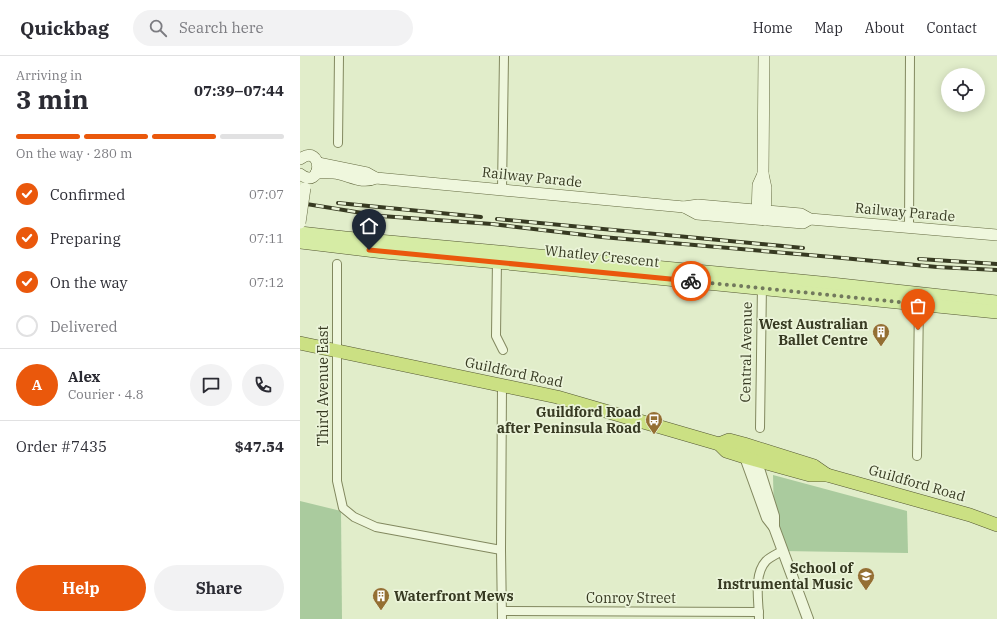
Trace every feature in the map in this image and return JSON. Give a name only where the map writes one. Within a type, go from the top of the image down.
[{"type":"highway","name":"Guildford Road","points":[[300,343],[557,397],[719,444],[729,440],[749,454],[810,475],[827,475],[970,515],[997,525]]},
{"type":"highway","name":"Guildford Road","points":[[749,454],[814,466],[827,475]]},
{"type":"main road","points":[[761,215],[766,188],[763,174],[764,56]]},
{"type":"main road","name":"Railway Parade","points":[[300,159],[304,156],[311,156],[314,158],[310,175],[337,174],[364,181],[370,181],[376,178],[684,207],[698,205],[761,215],[801,214],[810,219],[997,235]]},
{"type":"main road","points":[[300,225],[310,175]]},
{"type":"main road","name":"Whatley Crescent","points":[[300,233],[376,241],[498,257],[919,299],[997,302]]},
{"type":"main road","name":"Whatley Crescent","points":[[300,242],[384,252],[498,257]]},
{"type":"main road","name":"Whatley Crescent","points":[[919,299],[997,312]]},
{"type":"street","points":[[338,143],[339,56]]},
{"type":"street","points":[[502,189],[504,56]]},
{"type":"street","points":[[909,227],[910,56]]},
{"type":"street","points":[[498,257],[496,336],[503,350]]},
{"type":"street","name":"Third Avenue East","points":[[337,264],[337,481],[339,496],[343,508],[354,517],[376,527],[501,550]]},
{"type":"street","name":"Central Avenue","points":[[760,428],[762,283]]},
{"type":"street","points":[[917,456],[919,299]]},
{"type":"street","points":[[502,385],[502,615]]},
{"type":"street","points":[[749,454],[774,516],[774,527],[808,619]]},
{"type":"street","points":[[759,616],[758,585],[760,573],[766,561],[782,551]]},
{"type":"street","name":"Conroy Street","points":[[502,615],[759,616]]},
{"type":"green space","points":[[773,475],[907,511],[908,553],[782,551],[774,516]]},
{"type":"green space","points":[[300,501],[341,511],[342,619],[300,619]]},
{"type":"railway","points":[[300,203],[381,216],[492,224],[602,237],[937,267],[997,270]]},
{"type":"railway","points":[[338,203],[481,217]]},
{"type":"railway","points":[[497,219],[803,248]]},
{"type":"railway","points":[[919,259],[997,264]]},
{"type":"way so far","points":[[691,281],[918,304],[918,330]]},
{"type":"place","name":"West Australian Ballet Centre","points":[[881,347]]},
{"type":"place","name":"Guildford Road after Peninsula Road","points":[[654,435]]},
{"type":"place","name":"School of Instrumental Music","points":[[866,591]]},
{"type":"place","name":"Waterfront Mews","points":[[381,611]]},
{"type":"route","points":[[369,250],[691,281]]}]
